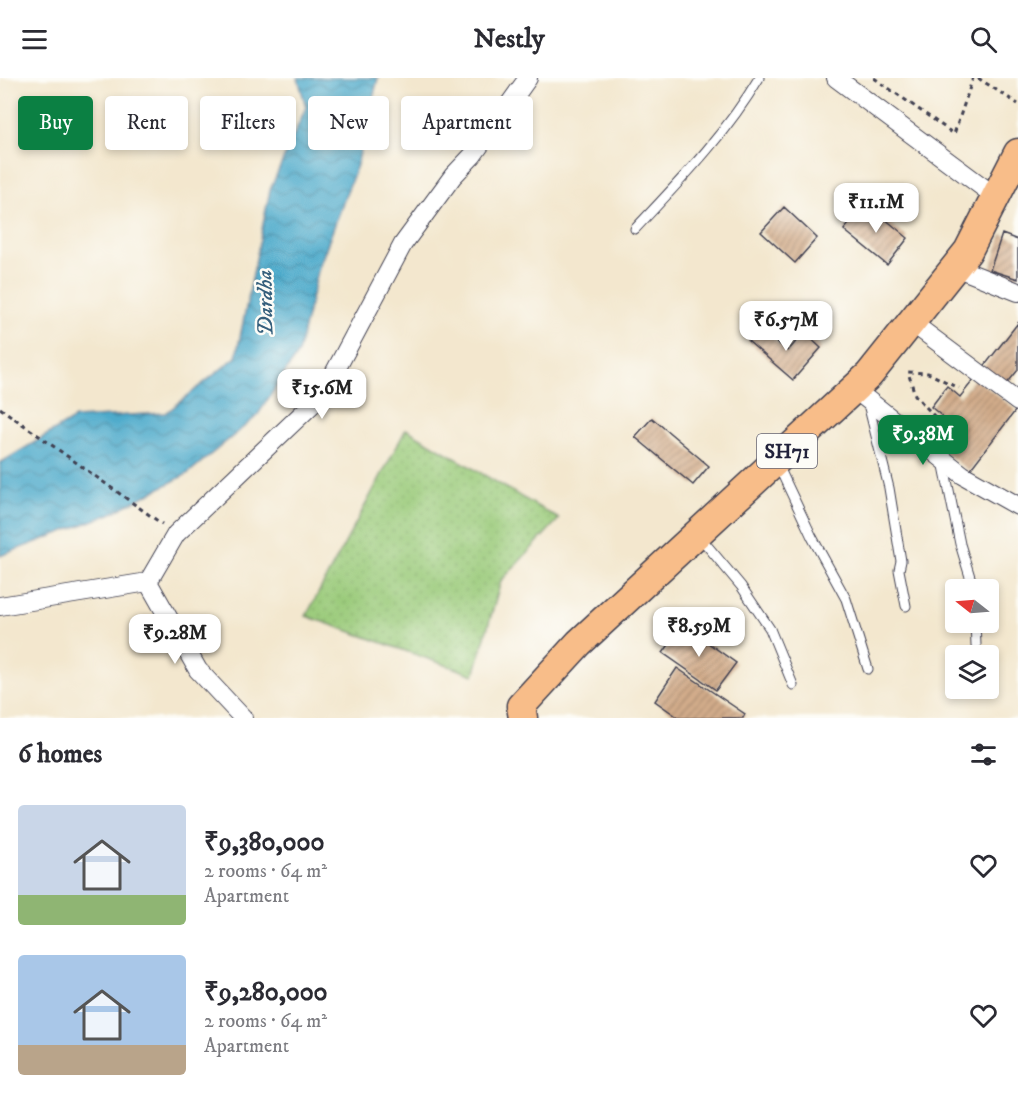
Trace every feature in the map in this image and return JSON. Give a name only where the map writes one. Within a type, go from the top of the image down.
[{"type":"main road","name":"SH71","points":[[523,718],[521,706],[579,643],[776,461],[860,394],[869,375],[968,251],[1018,153]]},
{"type":"street","points":[[0,606],[148,582],[177,534],[323,394],[403,244],[453,176],[473,155],[528,78]]},
{"type":"street","points":[[836,78],[996,197]]},
{"type":"street","points":[[955,267],[1018,292]]},
{"type":"street","points":[[911,322],[1018,402]]},
{"type":"street","points":[[860,394],[963,475],[1018,506]]},
{"type":"street","points":[[148,582],[198,670],[243,718]]},
{"type":"lane","points":[[635,229],[694,165],[745,101],[759,78]]},
{"type":"lane","points":[[860,394],[890,488],[901,561],[899,570],[906,606]]},
{"type":"lane","points":[[942,458],[960,544],[971,579]]},
{"type":"lane","points":[[776,461],[812,537],[846,599],[868,669]]},
{"type":"lane","points":[[697,534],[741,586],[770,629],[793,685]]},
{"type":"lane","points":[[975,633],[976,645]]},
{"type":"path","points":[[874,78],[954,134],[976,78],[1018,104]]},
{"type":"path","points":[[935,417],[915,395],[908,372],[928,373],[959,388]]},
{"type":"path","points":[[0,408],[177,534]]},
{"type":"green space","points":[[406,429],[559,519],[501,581],[474,675],[306,616]]},
{"type":"water","name":"Dardha","points":[[298,78],[378,78],[374,96],[308,96],[308,150],[361,150],[319,267],[298,353],[257,416],[187,474],[110,514],[0,556],[0,463],[75,418],[166,413],[236,357],[270,190],[287,150],[296,150],[296,130],[306,107]]},
{"type":"building","points":[[866,203],[908,238],[887,265],[844,230]]},
{"type":"building","points":[[784,207],[817,238],[795,263],[761,232]]},
{"type":"building","points":[[1002,234],[1018,240],[1018,279],[990,270]]},
{"type":"building","points":[[1018,323],[1018,370],[1005,386],[982,369]]},
{"type":"building","points":[[760,328],[788,351],[804,332],[821,348],[793,380],[748,341]]},
{"type":"building","points":[[975,378],[1016,410],[969,471],[926,438],[943,417],[931,407],[947,386],[960,397]]},
{"type":"building","points":[[652,418],[709,466],[693,485],[635,437]]},
{"type":"building","points":[[683,625],[736,663],[716,690],[663,653]]},
{"type":"building","points":[[677,668],[745,714],[743,718],[679,718],[655,701]]}]
